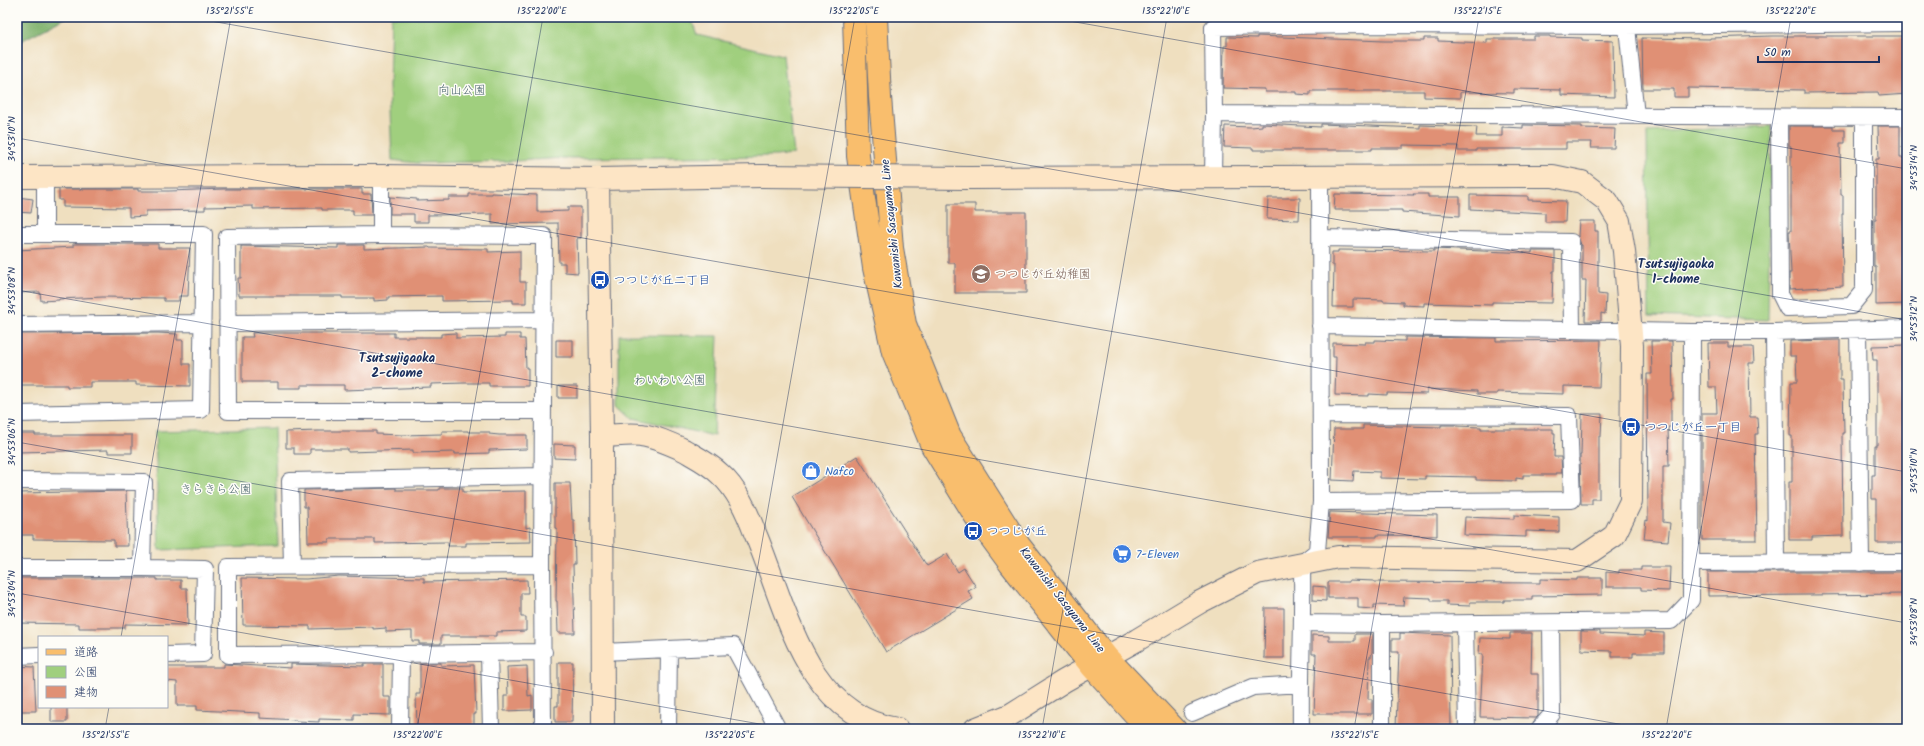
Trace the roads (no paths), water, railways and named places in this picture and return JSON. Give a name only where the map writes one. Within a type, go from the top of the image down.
[{"type":"main road","name":"Kawanishi Sasayama Line","points":[[854,17],[858,156],[874,268],[893,352],[932,446],[977,519],[1010,564],[1099,661],[1146,717],[1175,729]]},
{"type":"main road","name":"Kawanishi Sasayama Line","points":[[876,17],[880,97],[892,248],[905,324],[950,436],[1019,545],[1099,661]]},
{"type":"street","points":[[1213,176],[1213,27],[1364,21],[1907,23]]},
{"type":"street","points":[[1626,21],[1636,116]]},
{"type":"street","points":[[1214,114],[1907,117]]},
{"type":"street","points":[[1779,117],[1780,294],[1787,308],[1851,306],[1864,290],[1864,117]]},
{"type":"street","points":[[17,178],[381,176],[598,178],[761,176],[967,178],[1553,176],[1582,182],[1607,201],[1619,221],[1624,251],[1631,331],[1631,501],[1614,536],[1577,561],[1338,557],[1257,573],[1200,602],[1010,715],[975,729]]},
{"type":"street","points":[[381,176],[381,235]]},
{"type":"street","points":[[1302,563],[1317,551],[1321,502],[1320,176]]},
{"type":"street","points":[[45,177],[45,233]]},
{"type":"street","points":[[598,178],[602,436],[603,729]]},
{"type":"street","points":[[17,234],[204,234],[201,410],[17,414]]},
{"type":"street","points":[[543,410],[228,411],[227,237],[381,235],[544,236],[544,320],[542,565],[544,652],[543,729]]},
{"type":"street","points":[[1321,238],[1571,242],[1572,330]]},
{"type":"street","points":[[228,323],[544,320]]},
{"type":"street","points":[[17,325],[202,323]]},
{"type":"street","points":[[1320,326],[1692,332],[1774,332],[1907,328]]},
{"type":"street","points":[[1858,330],[1861,455],[1861,563]]},
{"type":"street","points":[[1303,623],[1465,624],[1671,621],[1691,600],[1692,332]]},
{"type":"street","points":[[1774,332],[1776,563]]},
{"type":"street","points":[[1321,414],[1569,416],[1572,500],[1321,502]]},
{"type":"street","points":[[602,436],[641,435],[666,442],[695,456],[720,474],[744,505],[767,560],[790,624],[805,659],[818,680],[833,698],[858,716],[888,728],[897,729]]},
{"type":"street","points":[[292,566],[290,481],[543,476]]},
{"type":"street","points":[[17,481],[144,482],[142,568]]},
{"type":"street","points":[[1691,563],[1907,562]]},
{"type":"street","points":[[1301,729],[1300,684],[1303,623],[1302,563]]},
{"type":"street","points":[[542,565],[228,567],[228,655],[489,654],[544,652]]},
{"type":"street","points":[[17,568],[205,569],[203,654],[168,655]]},
{"type":"street","points":[[1539,729],[1552,714],[1552,623]]},
{"type":"street","points":[[1382,624],[1382,729]]},
{"type":"street","points":[[1465,624],[1467,729]]},
{"type":"street","points":[[603,652],[733,646],[778,729]]},
{"type":"street","points":[[668,729],[669,649]]},
{"type":"street","points":[[400,729],[401,654]]},
{"type":"street","points":[[489,654],[491,729]]},
{"type":"street","points":[[17,656],[38,655]]},
{"type":"street","points":[[1192,713],[1253,687],[1300,684]]},
{"type":"place","name":"つつじが丘幼稚園","points":[[981,274]]},
{"type":"place","name":"つつじが丘二丁目","points":[[600,280]]},
{"type":"place","name":"つつじが丘一丁目","points":[[1631,427]]},
{"type":"place","name":"Nafco","points":[[811,471]]},
{"type":"place","name":"つつじが丘","points":[[973,531]]},
{"type":"place","name":"7-Eleven","points":[[1122,554]]},
{"type":"district","name":"Tsutsujigaoka 1-chome","points":[[1676,272]]},
{"type":"district","name":"Tsutsujigaoka 2-chome","points":[[397,366]]},
{"type":"park label","name":"向山公園","points":[[462,90]]},
{"type":"park label","name":"わいわい公園","points":[[670,380]]},
{"type":"park label","name":"きらきら公園","points":[[216,489]]}]
